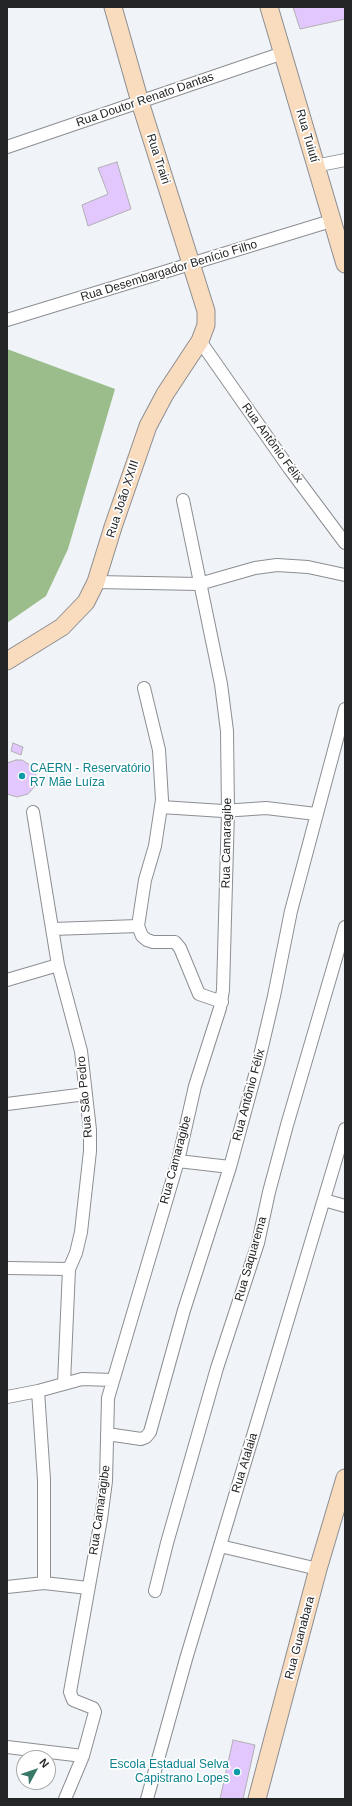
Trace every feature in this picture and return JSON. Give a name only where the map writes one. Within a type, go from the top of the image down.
[{"type":"main road","name":"Rua Trairi","points":[[113,7],[140,102],[206,311]]},
{"type":"main road","name":"Rua Tuiutí","points":[[270,7],[331,221],[345,264]]},
{"type":"main road","name":"Rua João XXIII","points":[[7,661],[62,627],[86,602],[96,582],[113,526],[148,426],[165,394],[200,341],[206,325],[206,311]]},
{"type":"main road","name":"Rua Guanabara","points":[[257,1799],[318,1569],[345,1478]]},
{"type":"street","name":"Rua Doutor Renato Dantas","points":[[7,147],[283,54]]},
{"type":"street","points":[[316,166],[345,160]]},
{"type":"street","name":"Rua Desembargador Benício Filho","points":[[7,320],[331,221]]},
{"type":"street","name":"Rua Antônio Félix","points":[[200,341],[289,468],[345,543]]},
{"type":"street","name":"Rua Camaragibe","points":[[65,1799],[83,1756],[95,1712],[92,1708],[73,1700],[70,1692],[106,1481],[106,1407],[178,1161],[195,1086],[222,1002],[224,978],[228,811],[227,731],[224,707],[199,584],[184,500]]},
{"type":"street","points":[[96,582],[199,584],[255,568],[277,565],[308,567],[345,575]]},
{"type":"street","points":[[144,688],[160,750],[161,807],[138,926],[142,936],[147,940],[153,942],[175,942],[180,948],[199,994],[222,1002]]},
{"type":"street","name":"Rua Antônio Félix","points":[[106,1434],[141,1439],[146,1437],[150,1432],[184,1310],[230,1167],[258,1064],[274,996],[291,911],[345,709]]},
{"type":"street","points":[[161,807],[228,811],[266,808],[316,814]]},
{"type":"street","name":"Rua São Pedro","points":[[33,812],[58,965],[81,1051],[90,1151],[81,1232],[76,1252],[69,1268],[64,1383]]},
{"type":"street","points":[[53,929],[138,926]]},
{"type":"street","name":"Rua Saquarema","points":[[155,1591],[167,1543],[211,1391],[258,1243],[287,1125],[345,927]]},
{"type":"street","points":[[7,980],[58,965]]},
{"type":"street","points":[[7,1104],[86,1094]]},
{"type":"street","name":"Rua Atalaia","points":[[147,1799],[186,1659],[345,1128]]},
{"type":"street","points":[[178,1161],[230,1167]]},
{"type":"street","points":[[324,1200],[345,1206]]},
{"type":"street","points":[[7,1268],[69,1268]]},
{"type":"street","points":[[7,1397],[38,1391],[82,1379],[113,1380]]},
{"type":"street","points":[[38,1391],[44,1480],[44,1583]]},
{"type":"street","points":[[220,1546],[318,1569]]},
{"type":"street","points":[[7,1587],[44,1583],[88,1588]]},
{"type":"street","points":[[7,1747],[83,1756]]},
{"type":"green space","points":[[7,349],[115,389],[68,549],[46,596],[7,623]]},
{"type":"building","points":[[293,7],[345,7],[345,19],[300,29]]},
{"type":"building","points":[[117,162],[131,209],[88,226],[82,205],[108,194],[98,168]]},
{"type":"building","points":[[13,743],[23,747],[21,755],[11,751]]},
{"type":"building","name":"CAERN - Reservatório R7 Mãe Luíza","points":[[22,760],[33,767],[37,779],[36,785],[28,794],[17,797],[7,794],[7,763]]},
{"type":"building","name":"Escola Estadual Selva Capistrano Lopes","points":[[233,1740],[255,1745],[243,1799],[220,1799]]},
{"type":"place","name":"CAERN - Reservatório R7 Mãe Luíza","points":[[22,776]]},
{"type":"place","name":"Escola Estadual Selva Capistrano Lopes","points":[[237,1772]]}]
